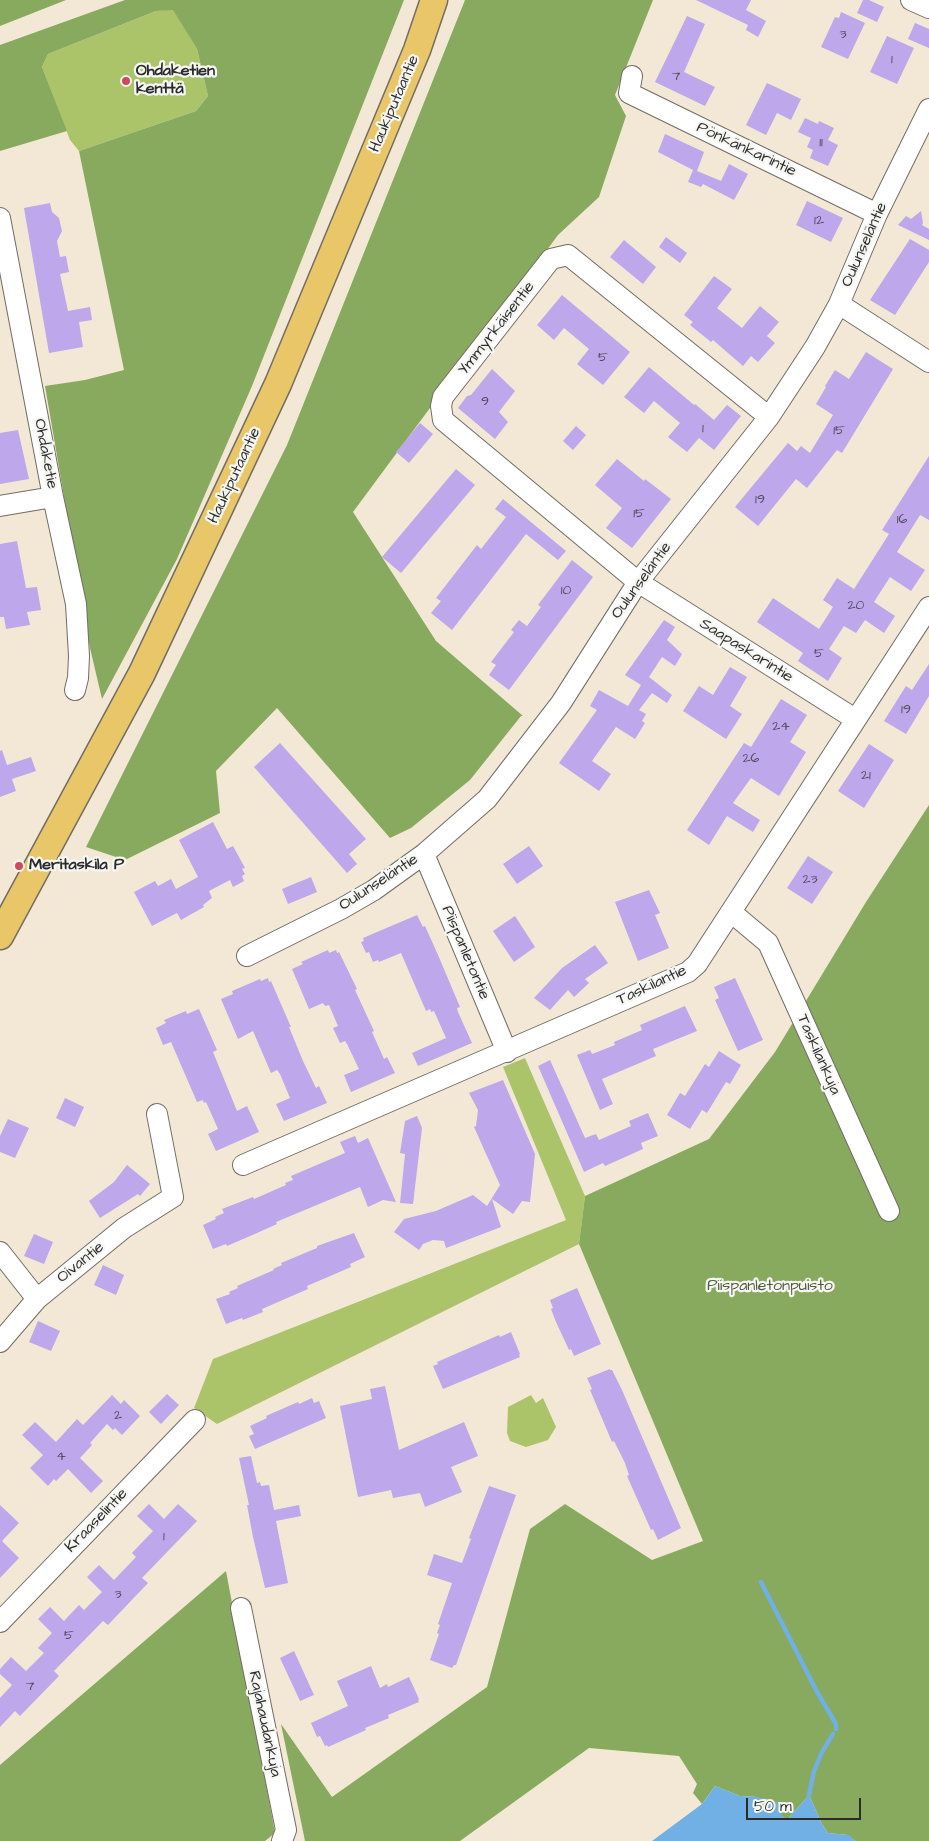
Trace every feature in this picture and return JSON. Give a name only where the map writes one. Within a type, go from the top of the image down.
[{"type":"main road","name":"Haukiputaantie","points":[[0,936],[142,673],[278,384],[417,50],[434,0]]},
{"type":"street","points":[[911,0],[929,8]]},
{"type":"street","name":"Pönkänkarintie","points":[[632,76],[629,93],[877,214]]},
{"type":"street","name":"Oulunseläntie","points":[[247,956],[349,905],[374,890],[424,854],[487,799],[561,703],[638,582],[769,417],[815,348],[839,304],[877,214],[929,109]]},
{"type":"street","name":"Ohdaketie","points":[[0,218],[53,497],[76,604],[79,656],[78,678],[75,690]]},
{"type":"street","name":"Ymmyrkäisentie","points":[[638,582],[444,420],[441,406],[443,397],[551,259],[568,255],[769,417]]},
{"type":"street","points":[[839,304],[929,362]]},
{"type":"street","points":[[0,506],[53,497]]},
{"type":"street","name":"Saapaskarintie","points":[[638,582],[855,719]]},
{"type":"street","name":"Taskilantie","points":[[243,1165],[688,972],[697,964],[929,607]]},
{"type":"street","name":"Piispanletontie","points":[[424,854],[507,1052]]},
{"type":"street","name":"Taskilankuja","points":[[731,912],[768,943],[889,1211]]},
{"type":"street","name":"Oivantie","points":[[0,1342],[37,1299],[124,1228],[173,1197],[157,1114]]},
{"type":"street","points":[[0,1252],[37,1299]]},
{"type":"street","name":"Kraaselintie","points":[[0,1622],[195,1420]]},
{"type":"street","name":"Rajahaudankuja","points":[[241,1608],[286,1830],[282,1841]]},
{"type":"green space","points":[[0,0],[66,0],[0,26]]},
{"type":"green space","points":[[125,0],[404,0],[252,386],[177,559],[102,699],[90,648],[45,386],[85,380],[124,370],[79,151],[196,111],[208,96],[197,49],[173,10],[156,11],[48,54],[42,67],[67,131],[0,151],[0,45]]},
{"type":"green space","points":[[465,0],[653,0],[615,95],[626,116],[599,197],[558,235],[353,512],[436,641],[523,716],[521,716],[470,780],[411,828],[390,838],[277,708],[216,771],[220,813],[125,860],[86,847],[287,445]]},
{"type":"green space","name":"Ohdaketien kenttä","points":[[173,9],[197,49],[208,96],[196,111],[79,151],[70,140],[42,67],[48,54],[156,11]]},
{"type":"green space","name":"Piispanletonpuisto","points":[[929,805],[929,1841],[855,1841],[848,1835],[828,1833],[809,1795],[787,1820],[757,1797],[740,1796],[715,1786],[702,1804],[693,1793],[697,1784],[679,1756],[589,1748],[460,1841],[305,1841],[281,1724],[332,1797],[487,1687],[530,1529],[565,1504],[652,1560],[703,1541],[579,1244],[585,1196],[709,1139],[775,1052],[866,902]]},
{"type":"green space","points":[[525,1058],[585,1196],[579,1244],[217,1424],[194,1408],[213,1359],[566,1220],[503,1067]]},
{"type":"green space","points":[[531,1395],[536,1403],[543,1398],[556,1427],[548,1440],[526,1447],[510,1441],[507,1433],[508,1407]]},
{"type":"green space","points":[[226,1571],[275,1833],[265,1841],[0,1841],[0,1765]]},
{"type":"water","points":[[715,1786],[740,1796],[757,1797],[777,1802],[782,1816],[787,1820],[809,1795],[828,1833],[849,1835],[855,1841],[652,1841],[702,1804]]},
{"type":"building","points":[[696,0],[751,0],[746,10],[766,21],[758,37],[746,30],[748,25]]},
{"type":"building","points":[[863,0],[869,0],[884,7],[877,22],[857,13]]},
{"type":"building","points":[[841,12],[865,23],[848,59],[821,47],[835,17],[839,18]]},
{"type":"building","points":[[687,16],[705,24],[684,72],[715,87],[705,106],[655,82]]},
{"type":"building","points":[[915,23],[929,29],[929,48],[908,39]]},
{"type":"building","points":[[887,36],[914,48],[897,84],[870,72]]},
{"type":"building","points":[[767,83],[801,99],[791,120],[777,113],[766,135],[746,125]]},
{"type":"building","points":[[805,118],[818,124],[819,121],[834,128],[828,140],[838,145],[828,166],[810,158],[813,150],[807,147],[811,138],[798,132]]},
{"type":"building","points":[[665,134],[704,152],[697,171],[721,181],[729,164],[748,174],[734,200],[703,184],[701,187],[688,182],[693,170],[658,152]]},
{"type":"building","points":[[807,201],[843,218],[831,242],[796,225]]},
{"type":"building","points":[[50,203],[52,212],[59,218],[62,231],[57,241],[60,257],[66,256],[69,272],[60,274],[68,311],[90,307],[92,320],[79,322],[83,347],[49,353],[24,208]]},
{"type":"building","points":[[921,211],[922,225],[929,229],[929,240],[898,225],[906,216],[911,219]]},
{"type":"building","points":[[666,237],[687,253],[680,263],[659,247]]},
{"type":"building","points":[[910,239],[929,250],[929,262],[895,315],[870,300]]},
{"type":"building","points":[[624,240],[656,267],[643,284],[610,257]]},
{"type":"building","points":[[714,276],[732,289],[717,308],[742,328],[760,306],[779,322],[767,336],[775,343],[758,362],[751,356],[743,366],[713,340],[711,342],[690,325],[693,322],[684,315]]},
{"type":"building","points":[[562,295],[630,352],[603,385],[577,364],[589,349],[564,328],[554,340],[537,325]]},
{"type":"building","points":[[866,352],[893,369],[842,453],[837,450],[807,488],[796,479],[758,526],[735,507],[788,443],[797,451],[801,446],[810,453],[833,415],[816,404],[825,386],[835,370],[849,379]]},
{"type":"building","points":[[649,367],[714,420],[727,405],[741,416],[714,450],[699,438],[687,452],[668,437],[680,423],[654,401],[644,413],[624,397]]},
{"type":"building","points":[[492,369],[515,391],[499,412],[508,422],[495,439],[458,408]]},
{"type":"building","points":[[420,423],[433,434],[409,463],[396,452]]},
{"type":"building","points":[[576,426],[586,435],[573,450],[563,441]]},
{"type":"building","points":[[18,430],[29,479],[0,484],[0,433]]},
{"type":"building","points":[[929,456],[929,520],[920,515],[897,552],[925,570],[911,591],[890,577],[874,602],[895,616],[884,633],[865,620],[856,633],[844,626],[829,649],[842,658],[828,681],[798,661],[803,653],[757,622],[773,598],[819,629],[833,607],[823,600],[837,578],[854,589],[889,534],[882,530]]},
{"type":"building","points":[[617,459],[644,481],[645,479],[671,499],[632,548],[606,528],[622,508],[595,485]]},
{"type":"building","points":[[456,469],[475,485],[401,573],[382,557]]},
{"type":"building","points":[[503,499],[566,551],[558,560],[526,534],[452,630],[431,613],[441,601],[436,598],[477,545],[481,549],[506,517],[495,509]]},
{"type":"building","points":[[17,541],[26,588],[37,587],[41,610],[27,612],[30,625],[6,629],[4,617],[0,617],[0,544]]},
{"type":"building","points":[[572,560],[593,577],[509,690],[489,675],[496,665],[491,662],[514,632],[511,630],[519,620],[527,626],[541,607],[538,605]]},
{"type":"building","points":[[664,620],[675,627],[667,640],[682,654],[675,666],[662,657],[649,677],[672,695],[667,703],[652,693],[639,710],[646,714],[642,721],[645,723],[635,739],[616,727],[592,761],[611,774],[599,791],[559,763],[597,710],[590,706],[599,690],[628,706],[641,685],[625,675]]},
{"type":"building","points":[[929,664],[929,696],[906,734],[884,721],[906,686],[912,690]]},
{"type":"building","points":[[730,667],[747,677],[730,706],[742,714],[726,739],[683,711],[699,686],[713,695]]},
{"type":"building","points":[[781,699],[807,715],[790,742],[806,752],[779,796],[751,778],[733,803],[760,820],[753,832],[727,816],[709,845],[687,830],[744,743],[751,747]]},
{"type":"building","points":[[280,743],[366,839],[349,854],[357,864],[347,873],[254,767]]},
{"type":"building","points":[[869,744],[894,760],[864,808],[838,791]]},
{"type":"building","points":[[2,750],[7,765],[31,757],[36,771],[12,779],[16,791],[0,797],[0,751]]},
{"type":"building","points":[[213,822],[227,849],[233,846],[245,868],[242,869],[245,874],[242,876],[244,881],[233,887],[230,880],[209,891],[212,898],[203,905],[204,907],[181,920],[177,913],[152,926],[134,892],[155,881],[158,886],[171,879],[176,889],[198,877],[179,840]]},
{"type":"building","points":[[529,846],[543,866],[517,884],[503,864]]},
{"type":"building","points":[[808,856],[833,872],[812,904],[787,888]]},
{"type":"building","points":[[311,877],[317,892],[288,904],[282,889]]},
{"type":"building","points":[[649,890],[660,913],[655,915],[669,948],[638,961],[615,902]]},
{"type":"building","points":[[417,915],[423,927],[425,926],[438,955],[460,1007],[457,1008],[458,1012],[472,1043],[418,1066],[412,1053],[446,1038],[434,1011],[431,1012],[430,1009],[426,1011],[401,953],[379,962],[378,960],[373,962],[369,952],[366,953],[361,942],[364,941],[363,938]]},
{"type":"building","points":[[515,916],[535,947],[514,962],[493,931]]},
{"type":"building","points":[[595,945],[608,963],[585,979],[589,983],[574,997],[568,990],[550,1010],[534,998],[562,968]]},
{"type":"building","points":[[328,950],[329,953],[336,950],[337,953],[339,952],[357,989],[355,990],[374,1031],[372,1032],[384,1059],[387,1057],[395,1073],[351,1092],[344,1075],[359,1069],[345,1041],[340,1043],[333,1028],[338,1026],[329,1005],[325,1006],[323,1003],[309,1009],[292,969],[303,964],[301,962]]},
{"type":"building","points":[[268,978],[291,1027],[289,1027],[303,1061],[316,1088],[319,1086],[327,1103],[284,1121],[276,1104],[290,1098],[280,1074],[277,1070],[271,1073],[253,1031],[238,1039],[221,999],[233,994],[232,991],[260,979],[261,981]]},
{"type":"building","points":[[735,978],[763,1040],[738,1051],[715,1000],[719,998],[714,987]]},
{"type":"building","points":[[685,1006],[697,1031],[653,1049],[656,1056],[602,1079],[613,1104],[600,1110],[577,1055],[590,1050],[592,1054],[615,1045],[614,1042],[642,1030],[640,1025]]},
{"type":"building","points":[[199,1009],[217,1050],[213,1052],[237,1111],[247,1106],[259,1132],[216,1151],[208,1134],[218,1129],[206,1102],[204,1103],[203,1100],[197,1102],[171,1042],[163,1045],[156,1028],[166,1023],[164,1020],[186,1011],[187,1014]]},
{"type":"building","points":[[719,1051],[741,1065],[730,1084],[726,1082],[707,1113],[702,1110],[690,1129],[667,1115],[680,1093],[685,1096],[705,1064],[709,1067]]},
{"type":"building","points":[[550,1060],[585,1138],[596,1134],[599,1140],[631,1126],[629,1121],[648,1113],[658,1136],[641,1143],[643,1149],[605,1166],[603,1163],[584,1172],[538,1066]]},
{"type":"building","points":[[503,1080],[535,1154],[530,1202],[522,1201],[513,1214],[492,1199],[501,1227],[446,1248],[444,1241],[433,1240],[423,1244],[419,1250],[394,1232],[404,1219],[436,1211],[473,1195],[487,1206],[500,1185],[474,1127],[476,1126],[478,1110],[469,1093]]},
{"type":"building","points":[[65,1098],[84,1107],[75,1127],[56,1118]]},
{"type":"building","points":[[417,1116],[422,1128],[413,1204],[400,1203],[405,1154],[400,1153],[405,1121]]},
{"type":"building","points":[[8,1119],[29,1128],[15,1158],[0,1152],[0,1136]]},
{"type":"building","points":[[355,1136],[358,1143],[368,1138],[396,1202],[383,1200],[368,1207],[360,1187],[276,1222],[277,1224],[227,1246],[226,1244],[213,1249],[203,1225],[224,1213],[222,1209],[253,1197],[254,1199],[286,1185],[285,1183],[293,1180],[291,1176],[345,1153],[340,1142]]},
{"type":"building","points":[[127,1165],[150,1184],[140,1196],[138,1194],[100,1218],[89,1201],[114,1182]]},
{"type":"building","points":[[354,1233],[365,1257],[350,1264],[351,1267],[307,1286],[308,1289],[262,1309],[263,1312],[226,1324],[216,1299],[230,1294],[229,1292],[238,1288],[237,1286],[274,1270],[282,1265],[281,1263],[317,1248],[317,1246]]},
{"type":"building","points":[[34,1234],[53,1242],[44,1264],[24,1256]]},
{"type":"building","points":[[103,1265],[124,1275],[116,1295],[94,1285]]},
{"type":"building","points":[[577,1288],[601,1344],[574,1356],[571,1349],[569,1350],[556,1322],[550,1300]]},
{"type":"building","points":[[38,1321],[60,1331],[51,1351],[29,1342]]},
{"type":"building","points":[[511,1332],[520,1357],[443,1389],[433,1366],[438,1364],[437,1362],[499,1335],[500,1337]]},
{"type":"building","points":[[610,1369],[622,1390],[681,1528],[658,1540],[653,1529],[651,1530],[627,1476],[629,1475],[625,1463],[614,1441],[612,1442],[590,1390],[592,1389],[587,1378]]},
{"type":"building","points":[[385,1386],[399,1450],[464,1422],[478,1456],[451,1467],[462,1492],[425,1507],[420,1493],[393,1498],[391,1490],[358,1497],[340,1406],[372,1399],[370,1389]]},
{"type":"building","points":[[167,1394],[179,1405],[161,1424],[149,1412]]},
{"type":"building","points":[[112,1395],[121,1404],[124,1400],[140,1416],[122,1435],[115,1428],[113,1430],[107,1424],[80,1458],[103,1481],[91,1493],[68,1469],[48,1486],[30,1468],[43,1455],[22,1435],[35,1422],[56,1442],[77,1419],[83,1425]]},
{"type":"building","points":[[312,1398],[314,1403],[319,1401],[326,1418],[255,1449],[249,1436],[254,1434],[250,1426],[267,1418],[266,1416]]},
{"type":"building","points":[[251,1456],[257,1483],[260,1482],[261,1486],[269,1485],[274,1510],[299,1505],[301,1516],[276,1521],[288,1583],[265,1588],[253,1537],[247,1505],[249,1505],[239,1458]]},
{"type":"building","points":[[489,1486],[516,1495],[456,1665],[452,1668],[430,1660],[439,1634],[437,1633],[440,1625],[438,1624],[452,1583],[427,1575],[434,1554],[462,1563],[471,1539],[469,1538]]},
{"type":"building","points":[[149,1504],[164,1519],[178,1504],[197,1521],[142,1578],[148,1583],[108,1625],[103,1621],[54,1671],[59,1676],[20,1716],[15,1711],[0,1727],[0,1698],[12,1685],[0,1674],[0,1669],[11,1657],[26,1671],[44,1653],[38,1648],[52,1633],[38,1619],[50,1607],[64,1621],[79,1605],[84,1610],[102,1592],[87,1577],[99,1565],[114,1580],[136,1557],[132,1553],[153,1531],[137,1516]]},
{"type":"building","points":[[0,1505],[19,1523],[2,1541],[19,1558],[0,1578]]},
{"type":"building","points":[[294,1651],[314,1695],[300,1701],[280,1658]]},
{"type":"building","points":[[371,1666],[380,1688],[387,1684],[388,1687],[409,1677],[419,1702],[388,1715],[389,1718],[365,1728],[366,1730],[328,1747],[327,1745],[325,1746],[320,1736],[317,1737],[311,1723],[348,1706],[337,1681]]},
{"type":"waterway","points":[[761,1582],[816,1690],[836,1724],[836,1729]]},
{"type":"waterway","points":[[809,1795],[814,1771],[822,1752],[833,1734]]},
{"type":"place","name":"Ohdaketien kenttä","points":[[126,81]]},
{"type":"place","name":"Meritaskila P","points":[[19,866]]}]
